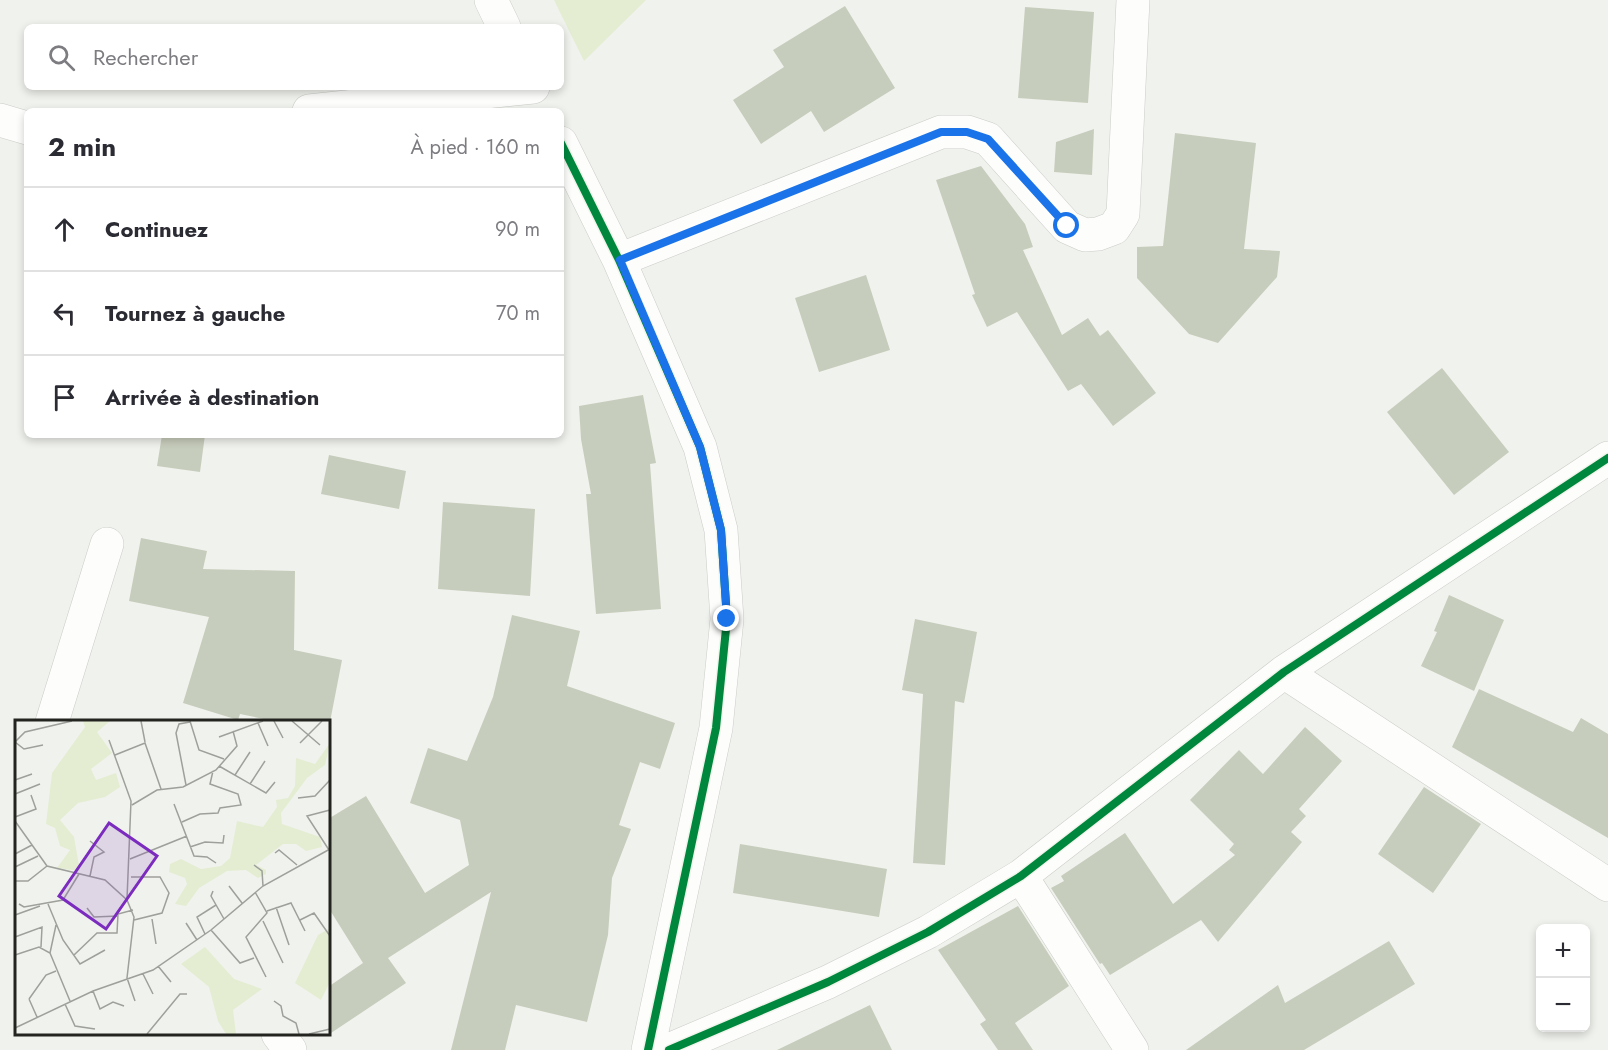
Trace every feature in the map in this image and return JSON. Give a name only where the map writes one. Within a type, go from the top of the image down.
[{"type":"street","points":[[491,0],[503,24]]},
{"type":"street","points":[[620,260],[941,132],[967,132],[988,139],[1067,226],[1085,235],[1098,234],[1114,228],[1123,214],[1133,0]]},
{"type":"street","points":[[337,108],[505,90]]},
{"type":"street","points":[[534,90],[544,108]]},
{"type":"street","points":[[0,120],[24,127]]},
{"type":"street","points":[[564,149],[620,260],[700,447],[721,530],[727,619],[716,728],[648,1050]]},
{"type":"street","points":[[669,1050],[828,982],[928,932],[1021,876],[1284,672],[1608,458]]},
{"type":"street","points":[[53,720],[107,544]]},
{"type":"street","points":[[1284,672],[1608,885]]},
{"type":"street","points":[[1021,876],[1132,1050]]},
{"type":"street","points":[[279,1035],[290,1050]]},
{"type":"green space","points":[[554,0],[646,0],[584,61]]},
{"type":"building","points":[[845,6],[895,88],[824,132],[811,111],[761,144],[733,100],[784,67],[773,50]]},
{"type":"building","points":[[1025,7],[1094,12],[1088,103],[1018,98]]},
{"type":"building","points":[[1094,129],[1092,175],[1054,172],[1056,142]]},
{"type":"building","points":[[1175,133],[1256,143],[1244,249],[1280,251],[1277,277],[1218,343],[1189,334],[1137,278],[1137,247],[1163,246]]},
{"type":"building","points":[[981,166],[1025,224],[1033,247],[1023,250],[1062,335],[1088,318],[1100,336],[1108,330],[1156,393],[1113,426],[1081,384],[1068,391],[1017,312],[987,327],[972,295],[975,294],[936,180]]},
{"type":"building","points":[[866,275],[890,350],[819,372],[795,298]]},
{"type":"building","points":[[1442,368],[1509,452],[1454,495],[1387,412]]},
{"type":"building","points":[[643,395],[656,463],[650,464],[661,609],[596,614],[586,494],[591,494],[581,439],[579,406]]},
{"type":"building","points":[[162,438],[205,438],[200,472],[157,466]]},
{"type":"building","points":[[329,455],[406,471],[399,509],[321,494]]},
{"type":"building","points":[[443,502],[535,509],[530,596],[438,589]]},
{"type":"building","points":[[141,538],[207,551],[203,569],[295,571],[294,650],[342,660],[330,722],[330,720],[268,720],[240,714],[238,720],[183,703],[209,617],[129,601]]},
{"type":"building","points":[[1449,595],[1504,620],[1474,691],[1421,666],[1437,632],[1434,631]]},
{"type":"building","points":[[512,615],[580,631],[567,686],[675,723],[660,769],[640,762],[619,825],[631,829],[612,878],[608,935],[587,1022],[516,1005],[505,1050],[451,1050],[491,892],[388,958],[406,983],[330,1034],[330,986],[363,963],[330,910],[330,818],[366,796],[425,893],[469,865],[460,820],[410,803],[428,748],[467,761],[493,697]]},
{"type":"building","points":[[915,619],[977,632],[964,703],[955,701],[945,865],[913,863],[923,694],[902,690]]},
{"type":"building","points":[[1479,689],[1573,732],[1581,718],[1608,734],[1608,838],[1452,747]]},
{"type":"building","points":[[1305,727],[1342,761],[1299,809],[1306,816],[1291,832],[1302,842],[1218,942],[1201,920],[1110,975],[1102,963],[1100,964],[1051,888],[1064,881],[1061,876],[1125,833],[1173,904],[1235,855],[1229,850],[1234,844],[1190,800],[1239,750],[1263,774]]},
{"type":"building","points":[[1424,787],[1481,824],[1433,893],[1378,854]]},
{"type":"building","points":[[740,844],[887,869],[879,917],[733,893]]},
{"type":"building","points":[[1018,906],[1069,986],[1015,1023],[1033,1050],[998,1050],[980,1024],[986,1020],[938,950]]},
{"type":"building","points":[[1389,941],[1415,984],[1304,1050],[1186,1050],[1278,985],[1285,1003]]},
{"type":"building","points":[[870,1005],[892,1050],[777,1050]]},
{"type":"cycle path","points":[[564,149],[619,260],[700,447],[721,530],[727,619],[716,728],[648,1050]]},
{"type":"cycle path","points":[[669,1050],[828,982],[928,932],[1021,876],[1284,672],[1608,458]]},
{"type":"route","points":[[727,619],[721,530],[700,447],[620,260],[941,132],[967,132],[988,139],[1067,226]]}]
